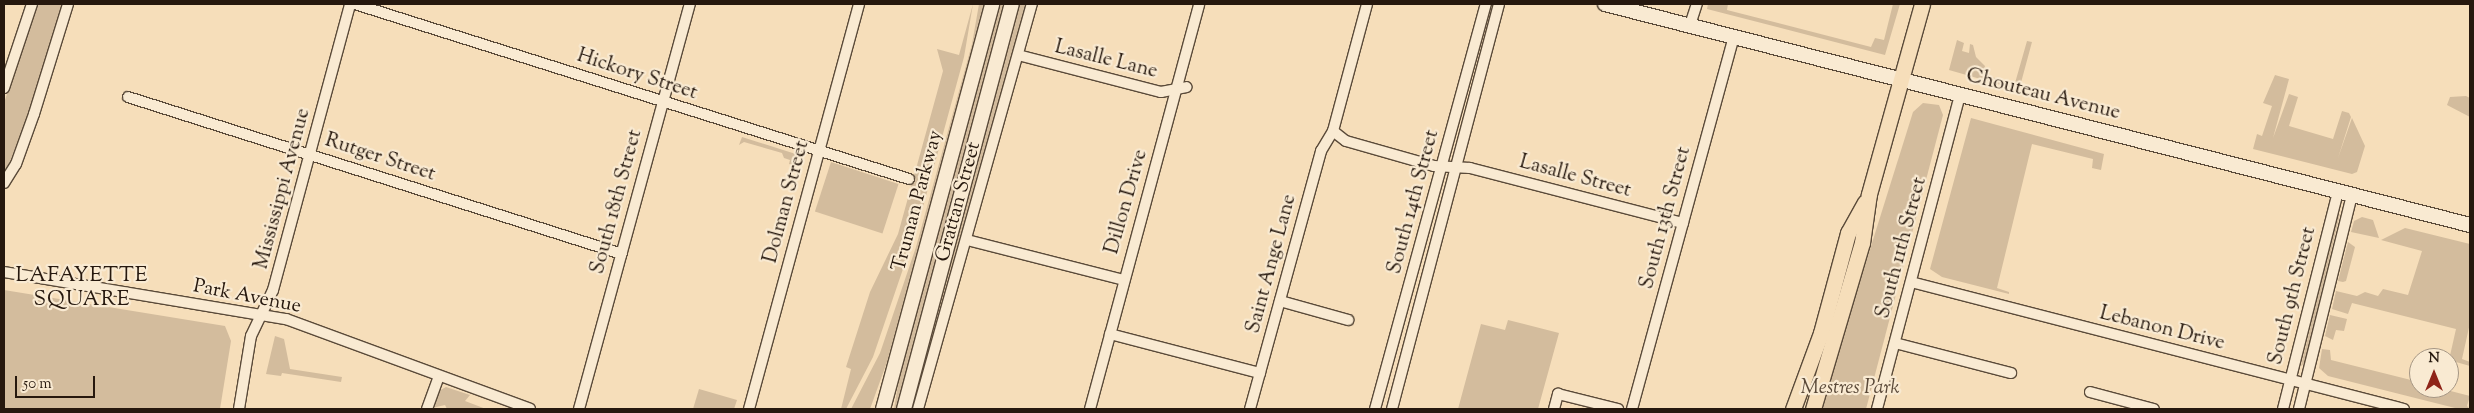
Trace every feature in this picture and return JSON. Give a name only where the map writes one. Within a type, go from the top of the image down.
[{"type":"main road","name":"Truman Parkway","points":[[883,409],[992,4]]},
{"type":"main road","name":"Truman Parkway","points":[[904,409],[1012,4]]},
{"type":"main road","name":"Chouteau Avenue","points":[[1605,4],[2470,225]]},
{"type":"main road","points":[[1813,409],[1862,243],[1869,194],[1922,4]]},
{"type":"main road","points":[[1793,409],[1821,333],[1848,233],[1869,194]]},
{"type":"street","points":[[4,88],[32,4]]},
{"type":"street","points":[[4,183],[12,171],[24,140],[68,4]]},
{"type":"street","name":"Mississippi Avenue","points":[[239,409],[251,336],[273,290],[350,4]]},
{"type":"street","name":"Hickory Street","points":[[355,4],[909,179]]},
{"type":"street","name":"South 18th Street","points":[[580,409],[662,101],[690,4]]},
{"type":"street","name":"Dolman Street","points":[[749,409],[859,4]]},
{"type":"street","name":"Grattan Street","points":[[918,409],[1032,4]]},
{"type":"street","name":"Dillon Drive","points":[[1090,409],[1124,280],[1182,88],[1199,4]]},
{"type":"street","name":"Saint Ange Lane","points":[[1250,409],[1321,151],[1333,131],[1367,4]]},
{"type":"street","name":"South 14th Street","points":[[1375,409],[1486,4]]},
{"type":"street","name":"South 14th Street","points":[[1392,409],[1500,4]]},
{"type":"street","points":[[1690,25],[1697,4]]},
{"type":"street","name":"South 13th Street","points":[[1632,409],[1734,37]]},
{"type":"street","name":"Lasalle Lane","points":[[1018,55],[1161,92],[1182,88]]},
{"type":"street","name":"South 11th Street","points":[[1878,409],[1960,94]]},
{"type":"street","name":"Rutger Street","points":[[128,97],[622,254]]},
{"type":"street","points":[[1333,131],[1346,141],[1443,166],[1458,166]]},
{"type":"street","name":"Lasalle Street","points":[[1458,166],[1683,223]]},
{"type":"street","name":"South 9th Street","points":[[2283,409],[2338,191]]},
{"type":"street","name":"South 9th Street","points":[[2299,409],[2352,194]]},
{"type":"street","points":[[967,240],[1124,280]]},
{"type":"street","name":"Park Avenue","points":[[4,272],[261,314],[293,322],[530,409]]},
{"type":"street","name":"Lebanon Drive","points":[[1911,282],[2404,409]]},
{"type":"street","points":[[1280,301],[1348,320]]},
{"type":"street","points":[[1110,334],[1260,373]]},
{"type":"street","points":[[1895,343],[2011,372]]},
{"type":"street","points":[[427,409],[439,376]]},
{"type":"street","points":[[2090,392],[2154,409]]},
{"type":"street","points":[[1554,409],[1558,394],[1618,409]]},
{"type":"green space","points":[[37,4],[64,4],[33,102],[4,177],[4,103]]},
{"type":"green space","points":[[973,4],[964,57],[918,225],[873,357],[846,409],[841,409],[851,369],[846,367],[870,292],[898,234],[943,71],[937,49],[959,55]]},
{"type":"green space","points":[[979,4],[985,4],[887,362],[870,409],[851,409],[880,353],[916,247],[972,44]]},
{"type":"green space","points":[[999,4],[1004,4],[998,34],[897,409],[894,409],[902,361]]},
{"type":"green space","points":[[1020,4],[1026,4],[911,409]]},
{"type":"green space","points":[[1708,4],[1728,4],[1727,10],[1871,47],[1875,38],[1884,40],[1893,4],[1900,4],[1885,55],[1707,9]]},
{"type":"green space","points":[[1957,40],[1964,43],[1962,51],[1969,53],[1970,44],[1973,45],[1976,57],[1985,66],[1983,75],[2015,83],[2027,41],[2032,42],[2019,90],[1949,70]]},
{"type":"green space","points":[[2275,75],[2289,79],[2273,138],[2289,94],[2298,97],[2289,126],[2333,139],[2342,111],[2349,113],[2351,117],[2338,158],[2352,118],[2365,146],[2357,172],[2352,174],[2253,149],[2257,134],[2262,136],[2272,106],[2263,103]]},
{"type":"green space","points":[[2466,96],[2470,98],[2470,117],[2447,105],[2450,97]]},
{"type":"green space","name":"Mestres Park","points":[[1923,103],[1939,105],[1943,115],[1866,409],[1820,409],[1913,112]]},
{"type":"green space","points":[[1971,118],[2104,154],[2101,170],[2092,168],[2093,159],[2032,144],[1997,288],[2009,292],[2009,294],[1942,277],[1930,269]]},
{"type":"green space","points":[[742,137],[802,156],[799,167],[789,164],[790,160],[784,158],[782,153],[744,142],[739,145]]},
{"type":"green space","points":[[831,162],[899,184],[882,233],[815,211]]},
{"type":"green space","points":[[2340,214],[2305,363],[2301,366],[2337,216]]},
{"type":"green space","points":[[2362,217],[2373,220],[2379,238],[2351,232],[2354,221]]},
{"type":"green space","points":[[2405,228],[2470,244],[2470,323],[2462,359],[2470,362],[2470,366],[2459,363],[2459,348],[2452,348],[2456,329],[2352,303],[2348,314],[2332,309],[2336,291],[2357,296],[2365,292],[2378,296],[2383,289],[2408,295],[2422,251],[2381,240]]},
{"type":"green space","points":[[2348,242],[2355,247],[2346,281],[2343,282],[2338,281]]},
{"type":"green space","points":[[4,290],[225,326],[231,341],[220,409],[4,409]]},
{"type":"green space","points":[[2330,315],[2347,319],[2344,331],[2336,330],[2333,340],[2325,336]]},
{"type":"green space","points":[[1508,320],[1559,333],[1538,409],[1458,409],[1481,324],[1505,330]]},
{"type":"green space","points":[[275,336],[284,339],[290,369],[342,377],[341,382],[282,373],[281,376],[266,374]]},
{"type":"green space","points":[[2322,349],[2330,350],[2331,360],[2409,380],[2409,396],[2328,376],[2319,368]]},
{"type":"green space","points":[[446,387],[470,395],[465,401],[486,409],[447,409],[445,405],[432,408],[437,392]]},
{"type":"green space","points":[[699,389],[737,400],[734,409],[693,409]]},
{"type":"green space","points":[[2459,393],[2470,396],[2467,406],[2470,409],[2459,409],[2415,398],[2459,398]]},
{"type":"district","name":"LAFAYETTE SQUARE","points":[[82,288]]}]
